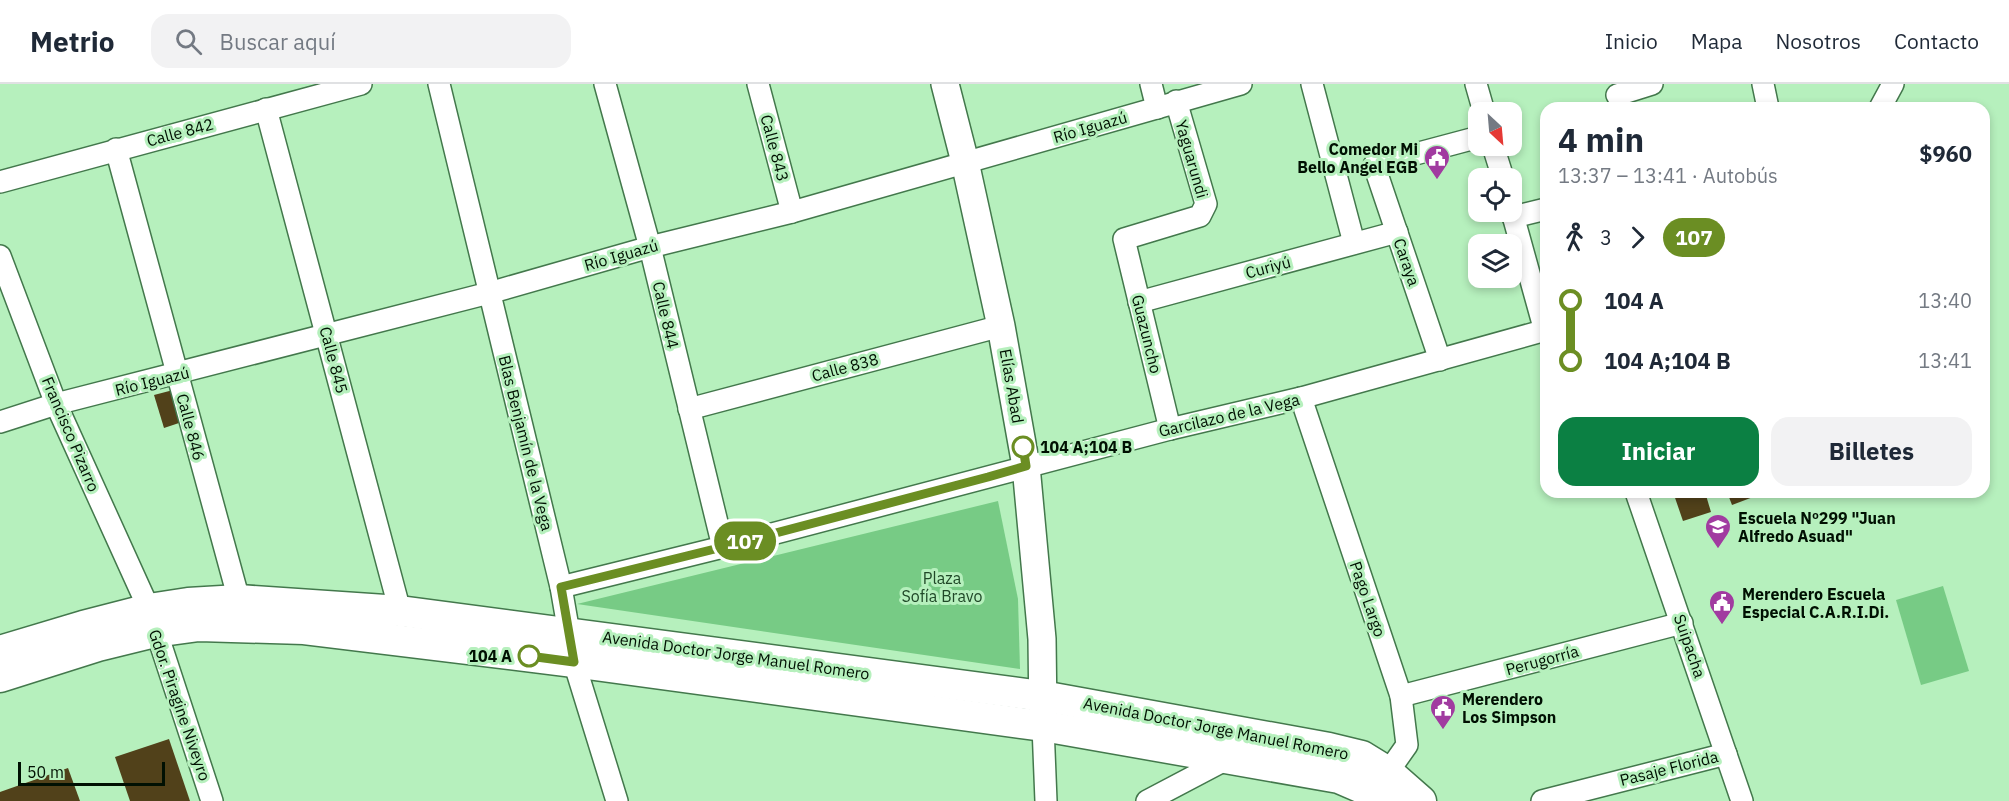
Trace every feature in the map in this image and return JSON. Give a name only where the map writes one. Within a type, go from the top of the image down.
[{"type":"main road","name":"Avenida Doctor Jorge Manuel Romero","points":[[0,677],[98,646],[188,603],[239,600],[400,611],[1042,696],[1362,756],[1380,788]]},
{"type":"main road","name":"Avenida Doctor Jorge Manuel Romero","points":[[0,651],[83,626],[152,620],[200,626],[304,629],[574,662],[1043,726],[1340,778],[1421,801]]},
{"type":"street","name":"Calle 842","points":[[0,182],[361,84]]},
{"type":"street","name":"Blas Benjamín de la Vega","points":[[439,84],[561,587],[574,662],[617,801]]},
{"type":"street","name":"Calle 844","points":[[605,84],[650,247],[723,547]]},
{"type":"street","name":"Calle 843","points":[[758,84],[792,212]]},
{"type":"street","name":"Elías Abad","points":[[945,84],[965,162],[1001,326],[1026,466],[1042,639],[1046,801]]},
{"type":"street","name":"Yaguarundi","points":[[1124,239],[1200,216],[1206,204],[1167,105],[1151,84]]},
{"type":"street","name":"Río Iguazú","points":[[0,422],[56,404],[177,375],[489,293],[650,247],[792,212],[1241,84]]},
{"type":"street","points":[[1312,84],[1354,243]]},
{"type":"street","points":[[1476,84],[1481,102]]},
{"type":"street","points":[[1618,96],[1652,84]]},
{"type":"street","points":[[1763,84],[1767,102]]},
{"type":"street","points":[[1883,102],[1893,84]]},
{"type":"street","name":"Calle 845","points":[[266,110],[400,611]]},
{"type":"street","name":"Caraya","points":[[1440,360],[1374,165],[1468,140]]},
{"type":"street","name":"Calle 846","points":[[116,149],[239,600]]},
{"type":"street","points":[[1522,213],[1540,210]]},
{"type":"street","points":[[1515,222],[1540,310]]},
{"type":"street","name":"Curiyú","points":[[1139,302],[1396,232]]},
{"type":"street","name":"Guazuncho","points":[[1124,239],[1170,429]]},
{"type":"street","name":"Francisco Pizarro","points":[[0,256],[56,404],[152,620]]},
{"type":"street","name":"Calle 838","points":[[688,409],[1001,326]]},
{"type":"street","name":"Garcilazo de la Vega","points":[[561,587],[723,547],[1170,429],[1301,398],[1540,333]]},
{"type":"street","name":"Pago Largo","points":[[1301,398],[1401,696],[1407,745],[1380,788]]},
{"type":"street","name":"Suipacha","points":[[1638,498],[1742,801]]},
{"type":"street","name":"Gdor. Piragine Niveyro","points":[[152,620],[212,801]]},
{"type":"street","name":"Perugorría","points":[[1401,696],[1682,623]]},
{"type":"street","name":"Pasaje Florida","points":[[1542,801],[1726,754]]},
{"type":"street","points":[[1147,801],[1227,759]]},
{"type":"green space","name":"Plaza Sofía Bravo","points":[[998,501],[1018,599],[1020,669],[577,604]]},
{"type":"green space","points":[[1943,586],[1969,671],[1921,685],[1896,600]]},
{"type":"building","points":[[177,389],[185,421],[164,428],[154,395]]},
{"type":"building","name":"Escuela Nº299 \"Juan Alfredo Asuad\"","points":[[1675,498],[1707,498],[1711,512],[1683,521]]},
{"type":"building","points":[[1729,498],[1750,498],[1732,505]]},
{"type":"building","points":[[169,739],[190,801],[130,801],[115,757]]},
{"type":"building","points":[[68,768],[80,801],[0,801],[0,792]]},
{"type":"bus line","name":"107","points":[[529,656],[574,662],[561,587],[723,547],[1026,466],[1023,447]]},
{"type":"place","name":"Comedor Mi Bello Angel EGB","points":[[1437,181]]},
{"type":"place","name":"104 A;104 B","points":[[1023,447]]},
{"type":"place","name":"Escuela Nº299 \"Juan Alfredo Asuad\"","points":[[1718,550]]},
{"type":"place","name":"Merendero Escuela Especial C.A.R.I.Di.","points":[[1722,626]]},
{"type":"place","name":"104 A","points":[[529,656]]},
{"type":"place","name":"Merendero Los Simpson","points":[[1443,731]]}]
